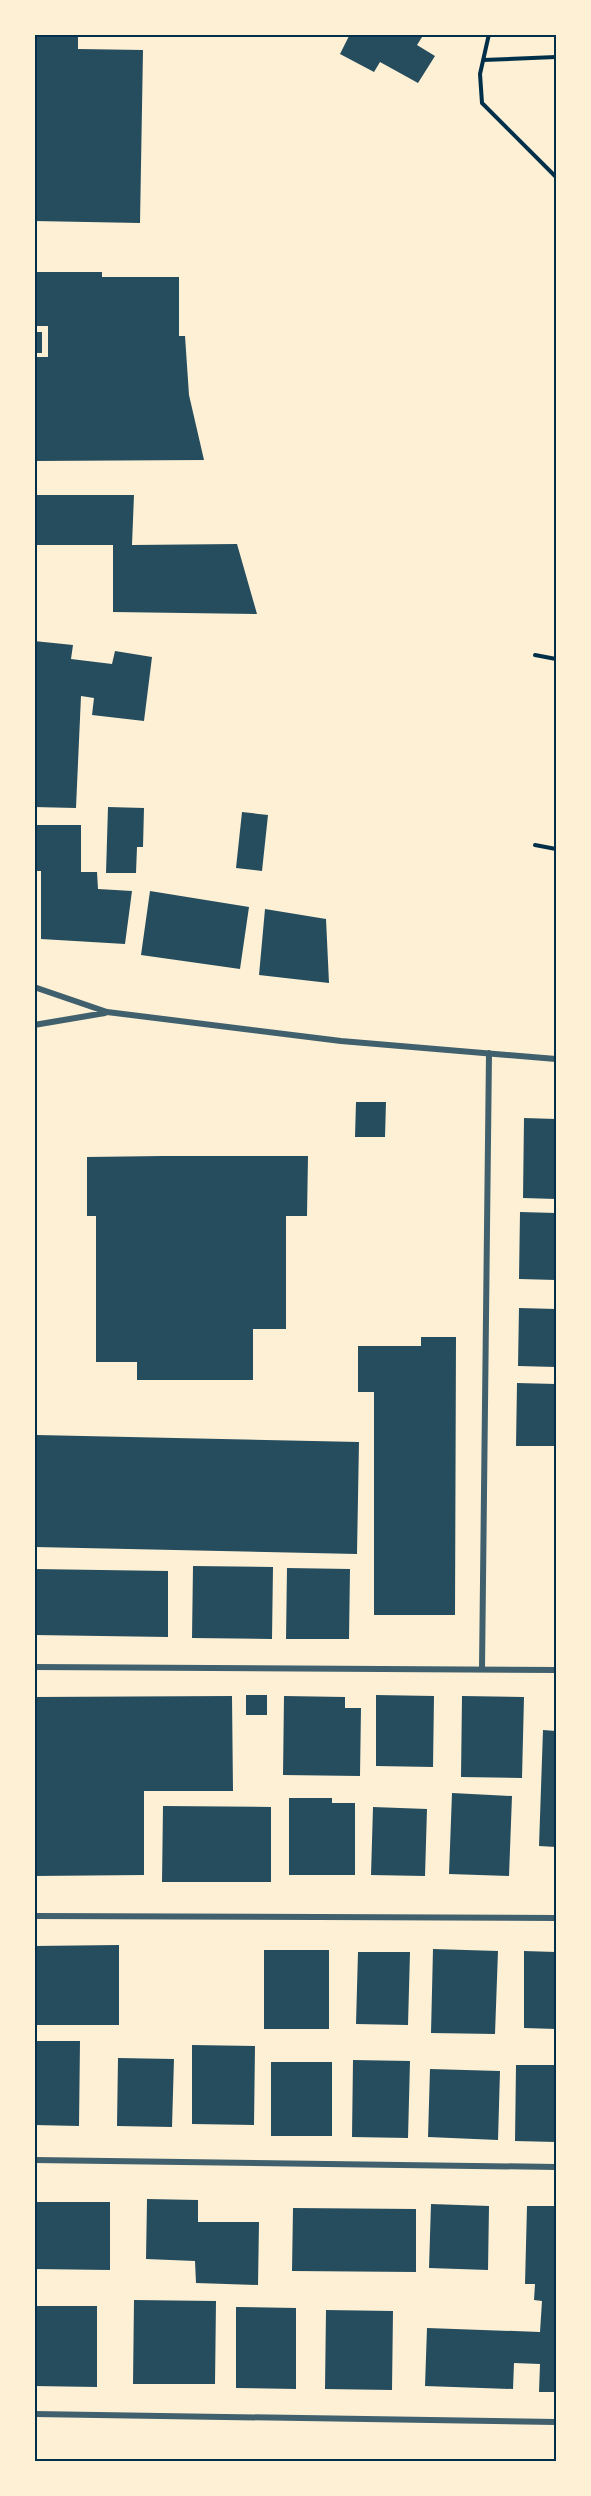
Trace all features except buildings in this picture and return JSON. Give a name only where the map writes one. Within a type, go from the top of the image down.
[{"type":"street","points":[[34,987],[108,1012],[341,1041],[556,1059]]},
{"type":"street","points":[[34,1025],[108,1012]]},
{"type":"street","points":[[482,1669],[489,1053]]},
{"type":"street","points":[[34,1667],[556,1671]]},
{"type":"street","points":[[34,1916],[556,1918]]},
{"type":"street","points":[[34,2160],[556,2167]]},
{"type":"street","points":[[34,2414],[556,2422]]},
{"type":"path","points":[[489,34],[479,84],[485,110],[539,158],[556,177]]},
{"type":"path","points":[[483,60],[556,57]]},
{"type":"path","points":[[535,655],[556,659]]},
{"type":"path","points":[[535,845],[556,849]]}]
